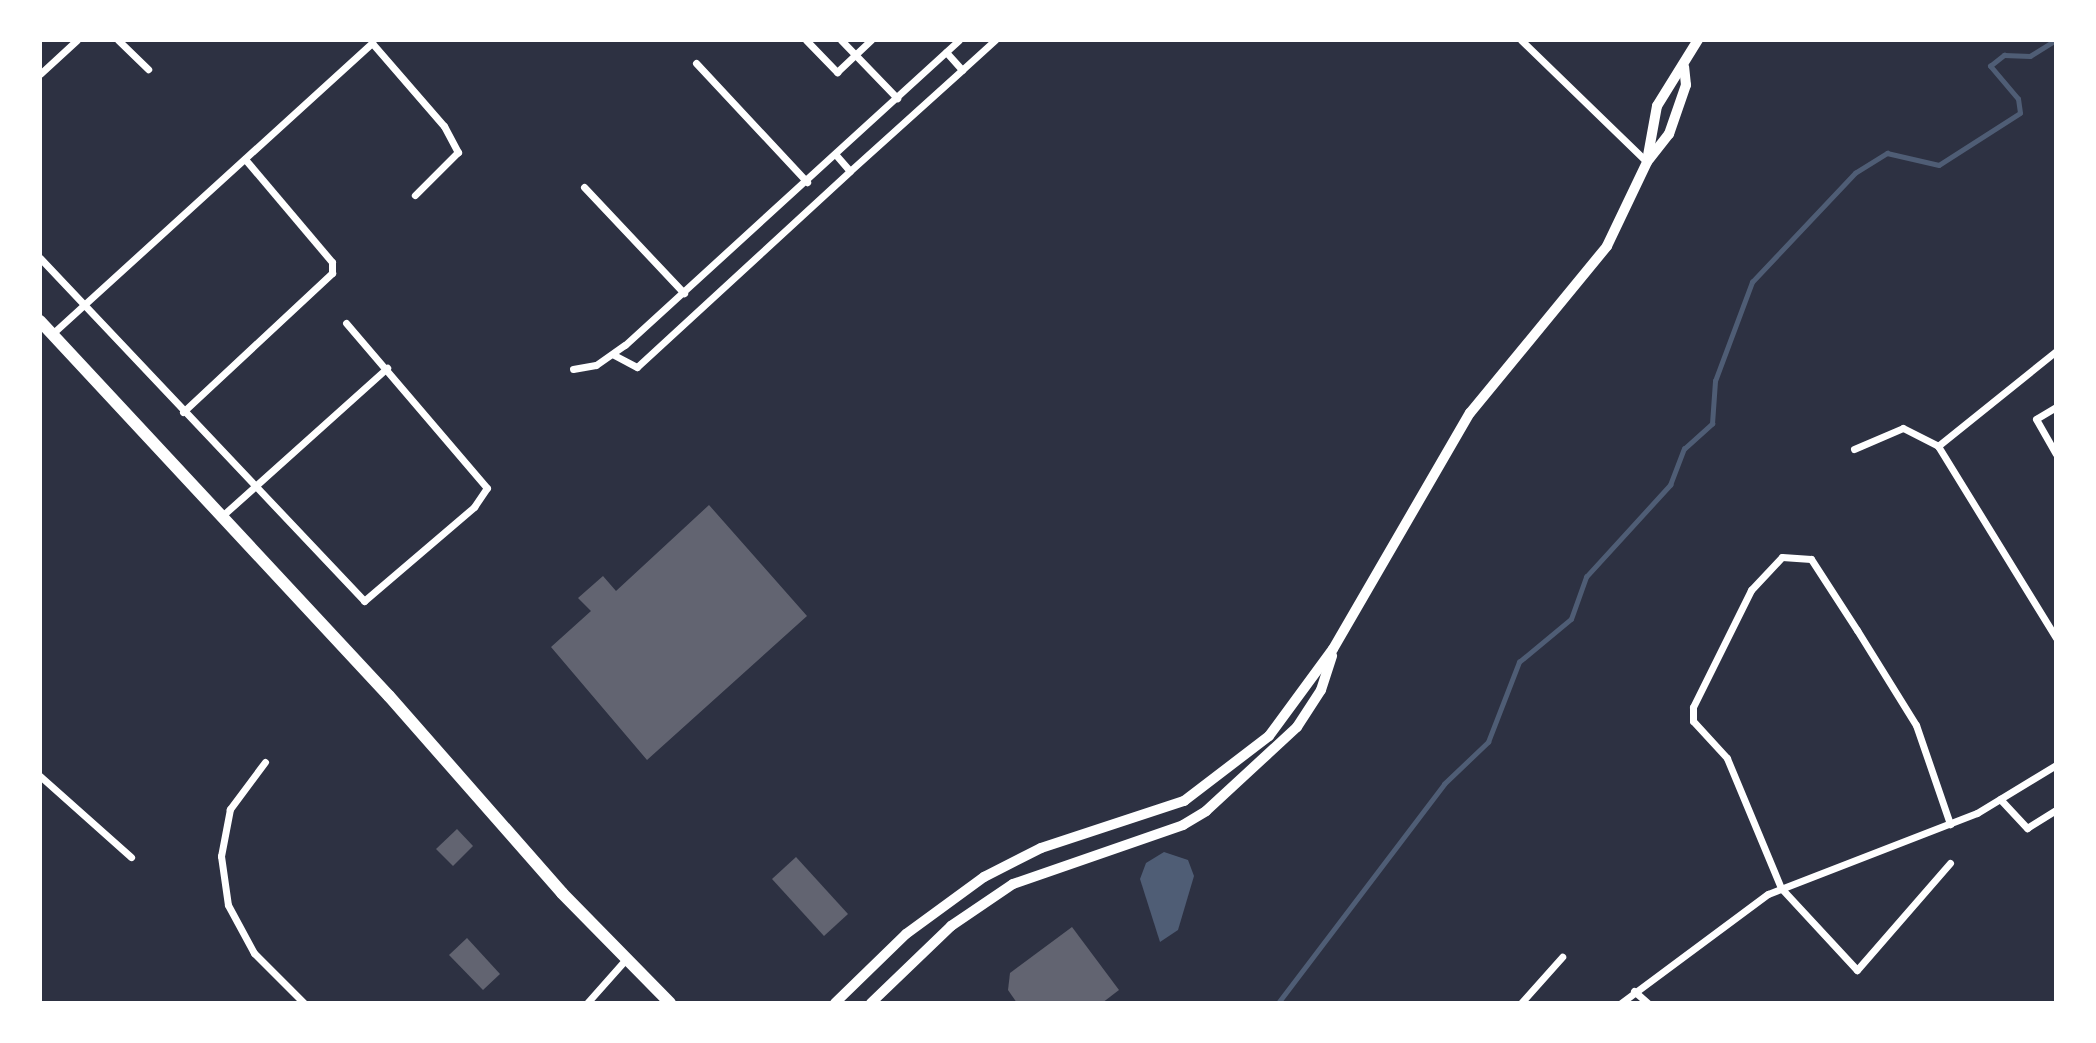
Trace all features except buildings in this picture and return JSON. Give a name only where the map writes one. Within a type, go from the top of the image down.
[{"type":"main road","points":[[1647,162],[1657,106],[1698,40]]},
{"type":"main road","points":[[835,1003],[905,934],[984,877],[1064,839],[1162,810],[1219,780],[1269,736],[1334,649],[1470,413],[1607,246],[1647,162],[1678,110],[1684,66]]},
{"type":"main road","points":[[40,321],[222,516],[626,960],[670,1003]]},
{"type":"main road","points":[[871,1003],[951,926],[1013,884],[1183,825],[1206,811],[1297,727],[1321,690],[1334,649]]},
{"type":"street","points":[[40,75],[77,40]]},
{"type":"street","points":[[118,40],[148,69]]},
{"type":"street","points":[[806,40],[837,72],[872,40]]},
{"type":"street","points":[[841,40],[897,98]]},
{"type":"street","points":[[573,369],[614,355],[807,182],[959,40]]},
{"type":"street","points":[[614,355],[637,367],[995,40]]},
{"type":"street","points":[[1521,40],[1647,162]]},
{"type":"street","points":[[52,334],[371,42],[444,126],[458,152],[415,195]]},
{"type":"street","points":[[946,52],[962,70]]},
{"type":"street","points":[[695,63],[807,182]]},
{"type":"street","points":[[836,155],[849,171]]},
{"type":"street","points":[[183,412],[332,273],[332,262],[245,159]]},
{"type":"street","points":[[584,187],[684,293]]},
{"type":"street","points":[[40,258],[364,601],[474,507],[487,488],[346,323]]},
{"type":"street","points":[[1937,446],[2056,351]]},
{"type":"street","points":[[222,516],[387,368]]},
{"type":"street","points":[[2056,407],[2036,419],[2056,454]]},
{"type":"street","points":[[1854,449],[1903,428],[1937,446],[2056,638]]},
{"type":"street","points":[[1950,824],[1916,725],[1857,630],[1811,559],[1782,557],[1751,590],[1693,706],[1693,721],[1727,758],[1782,888],[1857,970],[1950,863]]},
{"type":"street","points":[[265,762],[230,809],[221,856],[228,905],[254,953],[304,1003]]},
{"type":"street","points":[[1621,1003],[1634,991],[1782,888],[1950,824],[2000,799],[2056,765]]},
{"type":"street","points":[[40,776],[131,856]]},
{"type":"street","points":[[2000,799],[2027,828],[2056,810]]},
{"type":"street","points":[[1521,1003],[1562,957]]},
{"type":"street","points":[[587,1003],[626,960]]},
{"type":"street","points":[[1634,991],[1648,1003]]},
{"type":"water","points":[[1164,852],[1188,860],[1194,876],[1178,930],[1160,942],[1140,879],[1146,863]]},
{"type":"waterway","points":[[1278,1003],[1444,784],[1488,742],[1519,662],[1571,619],[1586,577],[1670,485],[1684,449],[1712,424],[1715,381],[1752,282],[1855,173],[1887,153],[1939,165],[2020,113],[2018,99],[1990,66],[2004,55],[2030,56],[2056,40]]}]
